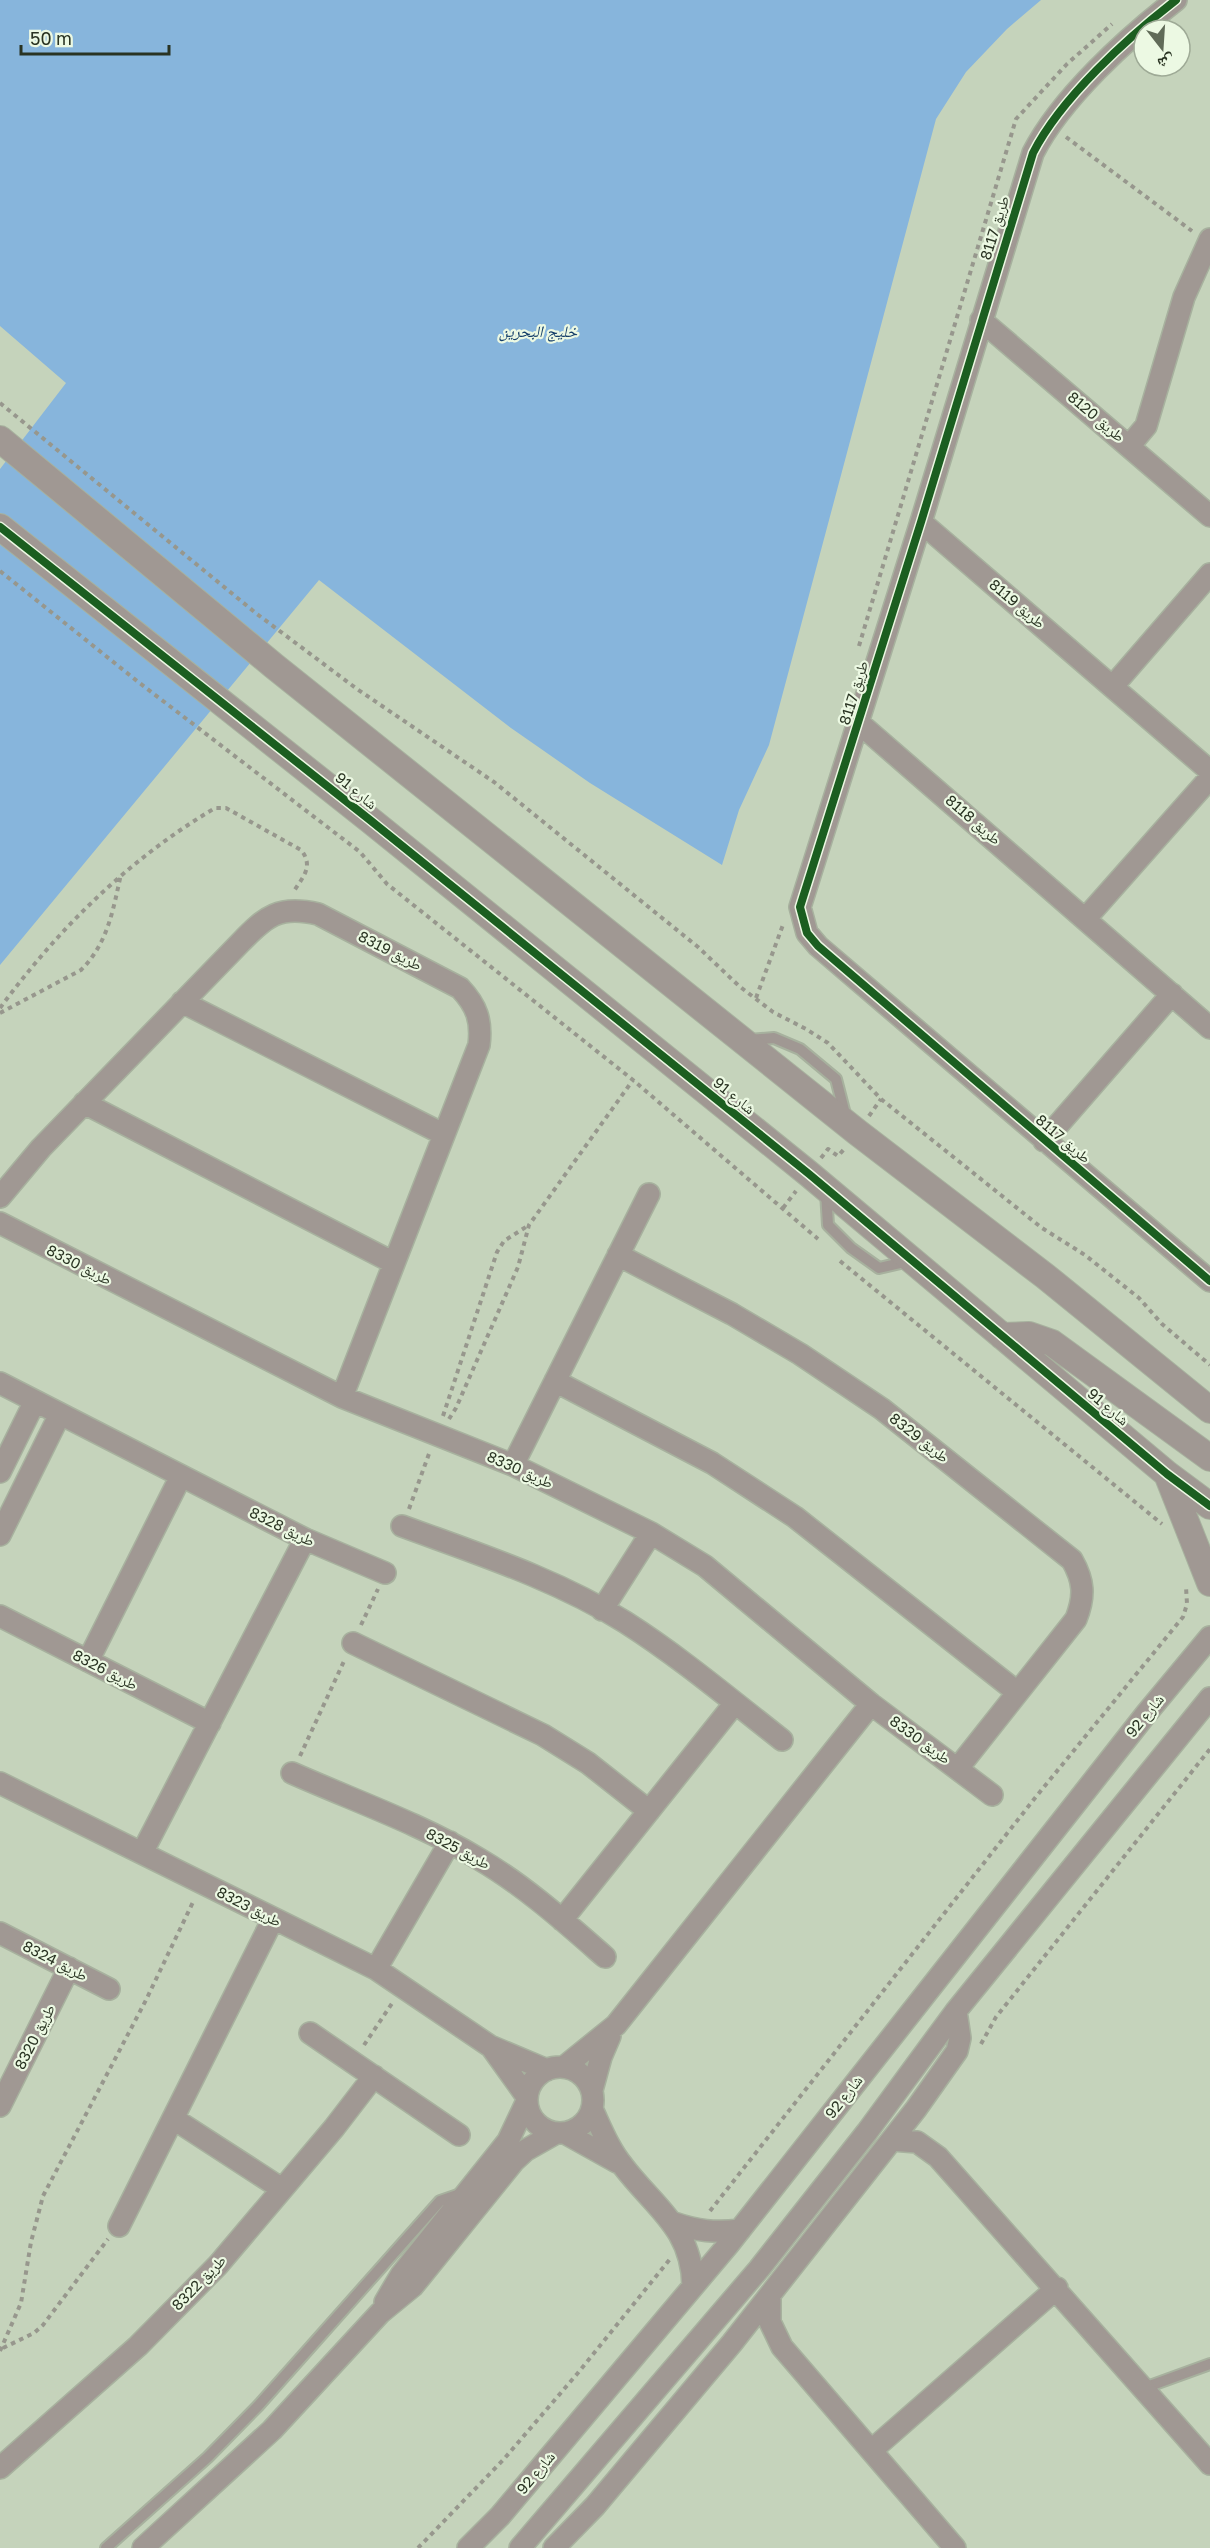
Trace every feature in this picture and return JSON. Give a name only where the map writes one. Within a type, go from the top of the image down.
[{"type":"street","name":"طريق 8117","points":[[1176,0],[1124,46],[1063,107],[1049,125],[1033,153],[859,723],[800,908],[807,933],[818,946],[1210,1281]]},
{"type":"street","points":[[1130,445],[1146,426],[1184,297],[1209,241]]},
{"type":"street","name":"طريق 8120","points":[[981,320],[1130,445],[1210,516]]},
{"type":"street","points":[[4,442],[274,666],[852,1128],[1045,1276],[1210,1410]]},
{"type":"street","name":"طريق 8119","points":[[921,522],[1210,771]]},
{"type":"street","name":"شارع 91","points":[[0,527],[236,713],[817,1181],[1167,1474],[1210,1506]]},
{"type":"street","points":[[1113,686],[1210,574]]},
{"type":"street","name":"طريق 8118","points":[[859,723],[1210,1028]]},
{"type":"street","points":[[1086,918],[1210,778]]},
{"type":"street","name":"طريق 8319","points":[[276,913],[298,910],[318,914],[460,988],[472,1000],[480,1022],[479,1045],[342,1397]]},
{"type":"street","points":[[0,1197],[41,1148],[182,1002],[261,921],[276,913]]},
{"type":"street","points":[[1044,1141],[1172,994]]},
{"type":"street","points":[[182,1002],[443,1134]]},
{"type":"street","points":[[84,1103],[394,1263]]},
{"type":"street","points":[[513,1465],[650,1194]]},
{"type":"street","name":"طريق 8330","points":[[0,1223],[342,1397],[513,1465],[651,1533],[705,1566],[871,1704],[992,1794]]},
{"type":"street","name":"طريق 8329","points":[[618,1255],[800,1353],[882,1409],[1072,1560],[1083,1587],[1083,1601],[1076,1619],[958,1768]]},
{"type":"street","points":[[1002,1336],[1029,1335],[1053,1343],[1210,1458]]},
{"type":"street","points":[[555,1381],[712,1463],[795,1517],[1017,1692]]},
{"type":"street","name":"طريق 8328","points":[[0,1383],[305,1539],[385,1574]]},
{"type":"street","points":[[0,1472],[35,1401]]},
{"type":"street","points":[[0,1535],[60,1414]]},
{"type":"street","points":[[1167,1474],[1198,1584]]},
{"type":"street","points":[[88,1661],[181,1476]]},
{"type":"street","points":[[402,1526],[550,1582],[602,1610],[673,1655],[782,1740]]},
{"type":"street","points":[[602,1610],[651,1533]]},
{"type":"street","points":[[142,1853],[305,1539]]},
{"type":"street","name":"طريق 8326","points":[[0,1616],[210,1723]]},
{"type":"street","name":"شارع 92","points":[[468,2548],[500,2516],[740,2230],[1139,1723],[1210,1637]]},
{"type":"street","points":[[353,1643],[543,1735],[588,1763],[649,1811]]},
{"type":"street","points":[[520,2548],[759,2269],[867,2132],[956,2011],[1210,1698]]},
{"type":"street","points":[[562,1920],[735,1703]]},
{"type":"street","points":[[143,2548],[272,2430],[380,2313],[420,2278],[514,2161],[526,2150],[582,2125],[592,2100],[600,2056],[616,2025],[871,1704]]},
{"type":"street","name":"طريق 8325","points":[[292,1773],[450,1842],[510,1879],[605,1957]]},
{"type":"street","name":"طريق 8323","points":[[0,1783],[376,1969],[490,2046],[556,2069]]},
{"type":"street","points":[[376,1969],[450,1842]]},
{"type":"street","points":[[119,2226],[273,1919]]},
{"type":"street","name":"طريق 8324","points":[[0,1934],[109,1989]]},
{"type":"street","name":"طريق 8320","points":[[0,2106],[69,1968]]},
{"type":"street","points":[[555,2548],[595,2506],[732,2343],[916,2109],[957,2051],[960,2038],[956,2011]]},
{"type":"street","points":[[380,2313],[401,2275],[508,2141],[535,2078],[556,2069],[616,2025]]},
{"type":"street","points":[[310,2033],[459,2135]]},
{"type":"street","name":"طريق 8323","points":[[490,2046],[527,2099]]},
{"type":"street","points":[[556,2069],[581,2075],[622,2166],[674,2223],[690,2236],[693,2286]]},
{"type":"street","name":"طريق 8322","points":[[0,2469],[138,2346],[218,2265],[374,2076]]},
{"type":"street","points":[[527,2099],[528,2110],[538,2126],[560,2133],[622,2166]]},
{"type":"street","points":[[916,2109],[925,2135],[938,2157],[1057,2288],[1210,2464]]},
{"type":"street","points":[[174,2119],[282,2189]]},
{"type":"street","points":[[892,2140],[917,2142],[938,2157]]},
{"type":"street","points":[[690,2236],[740,2230]]},
{"type":"street","points":[[872,2450],[1057,2288]]},
{"type":"street","points":[[770,2295],[768,2315],[782,2347]]},
{"type":"street","points":[[732,2343],[747,2335],[757,2334],[766,2336],[782,2347],[955,2548]]},
{"type":"lane","points":[[106,2548],[208,2457],[258,2406],[440,2201],[469,2191]]},
{"type":"lane","points":[[1144,2388],[1210,2364]]},
{"type":"path","points":[[1049,125],[1209,241]]},
{"type":"path","points":[[0,404],[302,647],[357,689],[494,782],[698,947],[739,986],[773,1012],[806,1029],[828,1044],[881,1099],[1042,1228],[1085,1255],[1139,1298],[1162,1324],[1210,1365]]},
{"type":"path","points":[[0,571],[360,852],[387,884],[633,1080],[819,1240]]},
{"type":"path","points":[[0,1011],[52,943],[121,874],[215,808],[226,808],[301,850],[306,858],[308,871],[276,913]]},
{"type":"path","points":[[0,1011],[81,970],[89,962],[106,936],[121,874]]},
{"type":"path","points":[[436,1436],[456,1408],[518,1267],[529,1225],[633,1080]]},
{"type":"path","points":[[783,1208],[817,1181],[828,1149],[838,1156],[852,1128],[881,1099]]},
{"type":"path","points":[[402,1526],[436,1436],[497,1252],[504,1241],[529,1225]]},
{"type":"path","points":[[835,1256],[927,1335],[1128,1494],[1166,1527]]},
{"type":"path","points":[[292,1773],[385,1574]]},
{"type":"path","points":[[418,2548],[518,2442],[690,2236],[1035,1798],[1183,1617],[1198,1584]]},
{"type":"path","points":[[979,2048],[996,2018],[1210,1749]]},
{"type":"path","points":[[1,2350],[21,2303],[31,2242],[43,2196],[146,2000],[203,1883]]},
{"type":"path","points":[[353,2062],[404,1987]]},
{"type":"path","points":[[1,2350],[34,2333],[43,2325],[119,2226]]},
{"type":"water","name":"خليج البحرين","points":[[0,0],[1041,0],[1007,29],[966,72],[936,119],[769,745],[739,810],[722,865],[590,783],[511,728],[319,580],[0,965],[0,469],[66,383],[0,326]]},
{"type":"cycle path","points":[[1176,0],[1137,32],[1078,90],[1060,111],[1033,153],[921,522],[800,907],[807,933],[818,946],[1210,1281]]},
{"type":"cycle path","points":[[0,527],[370,820],[809,1174],[1167,1474],[1210,1506]]}]
